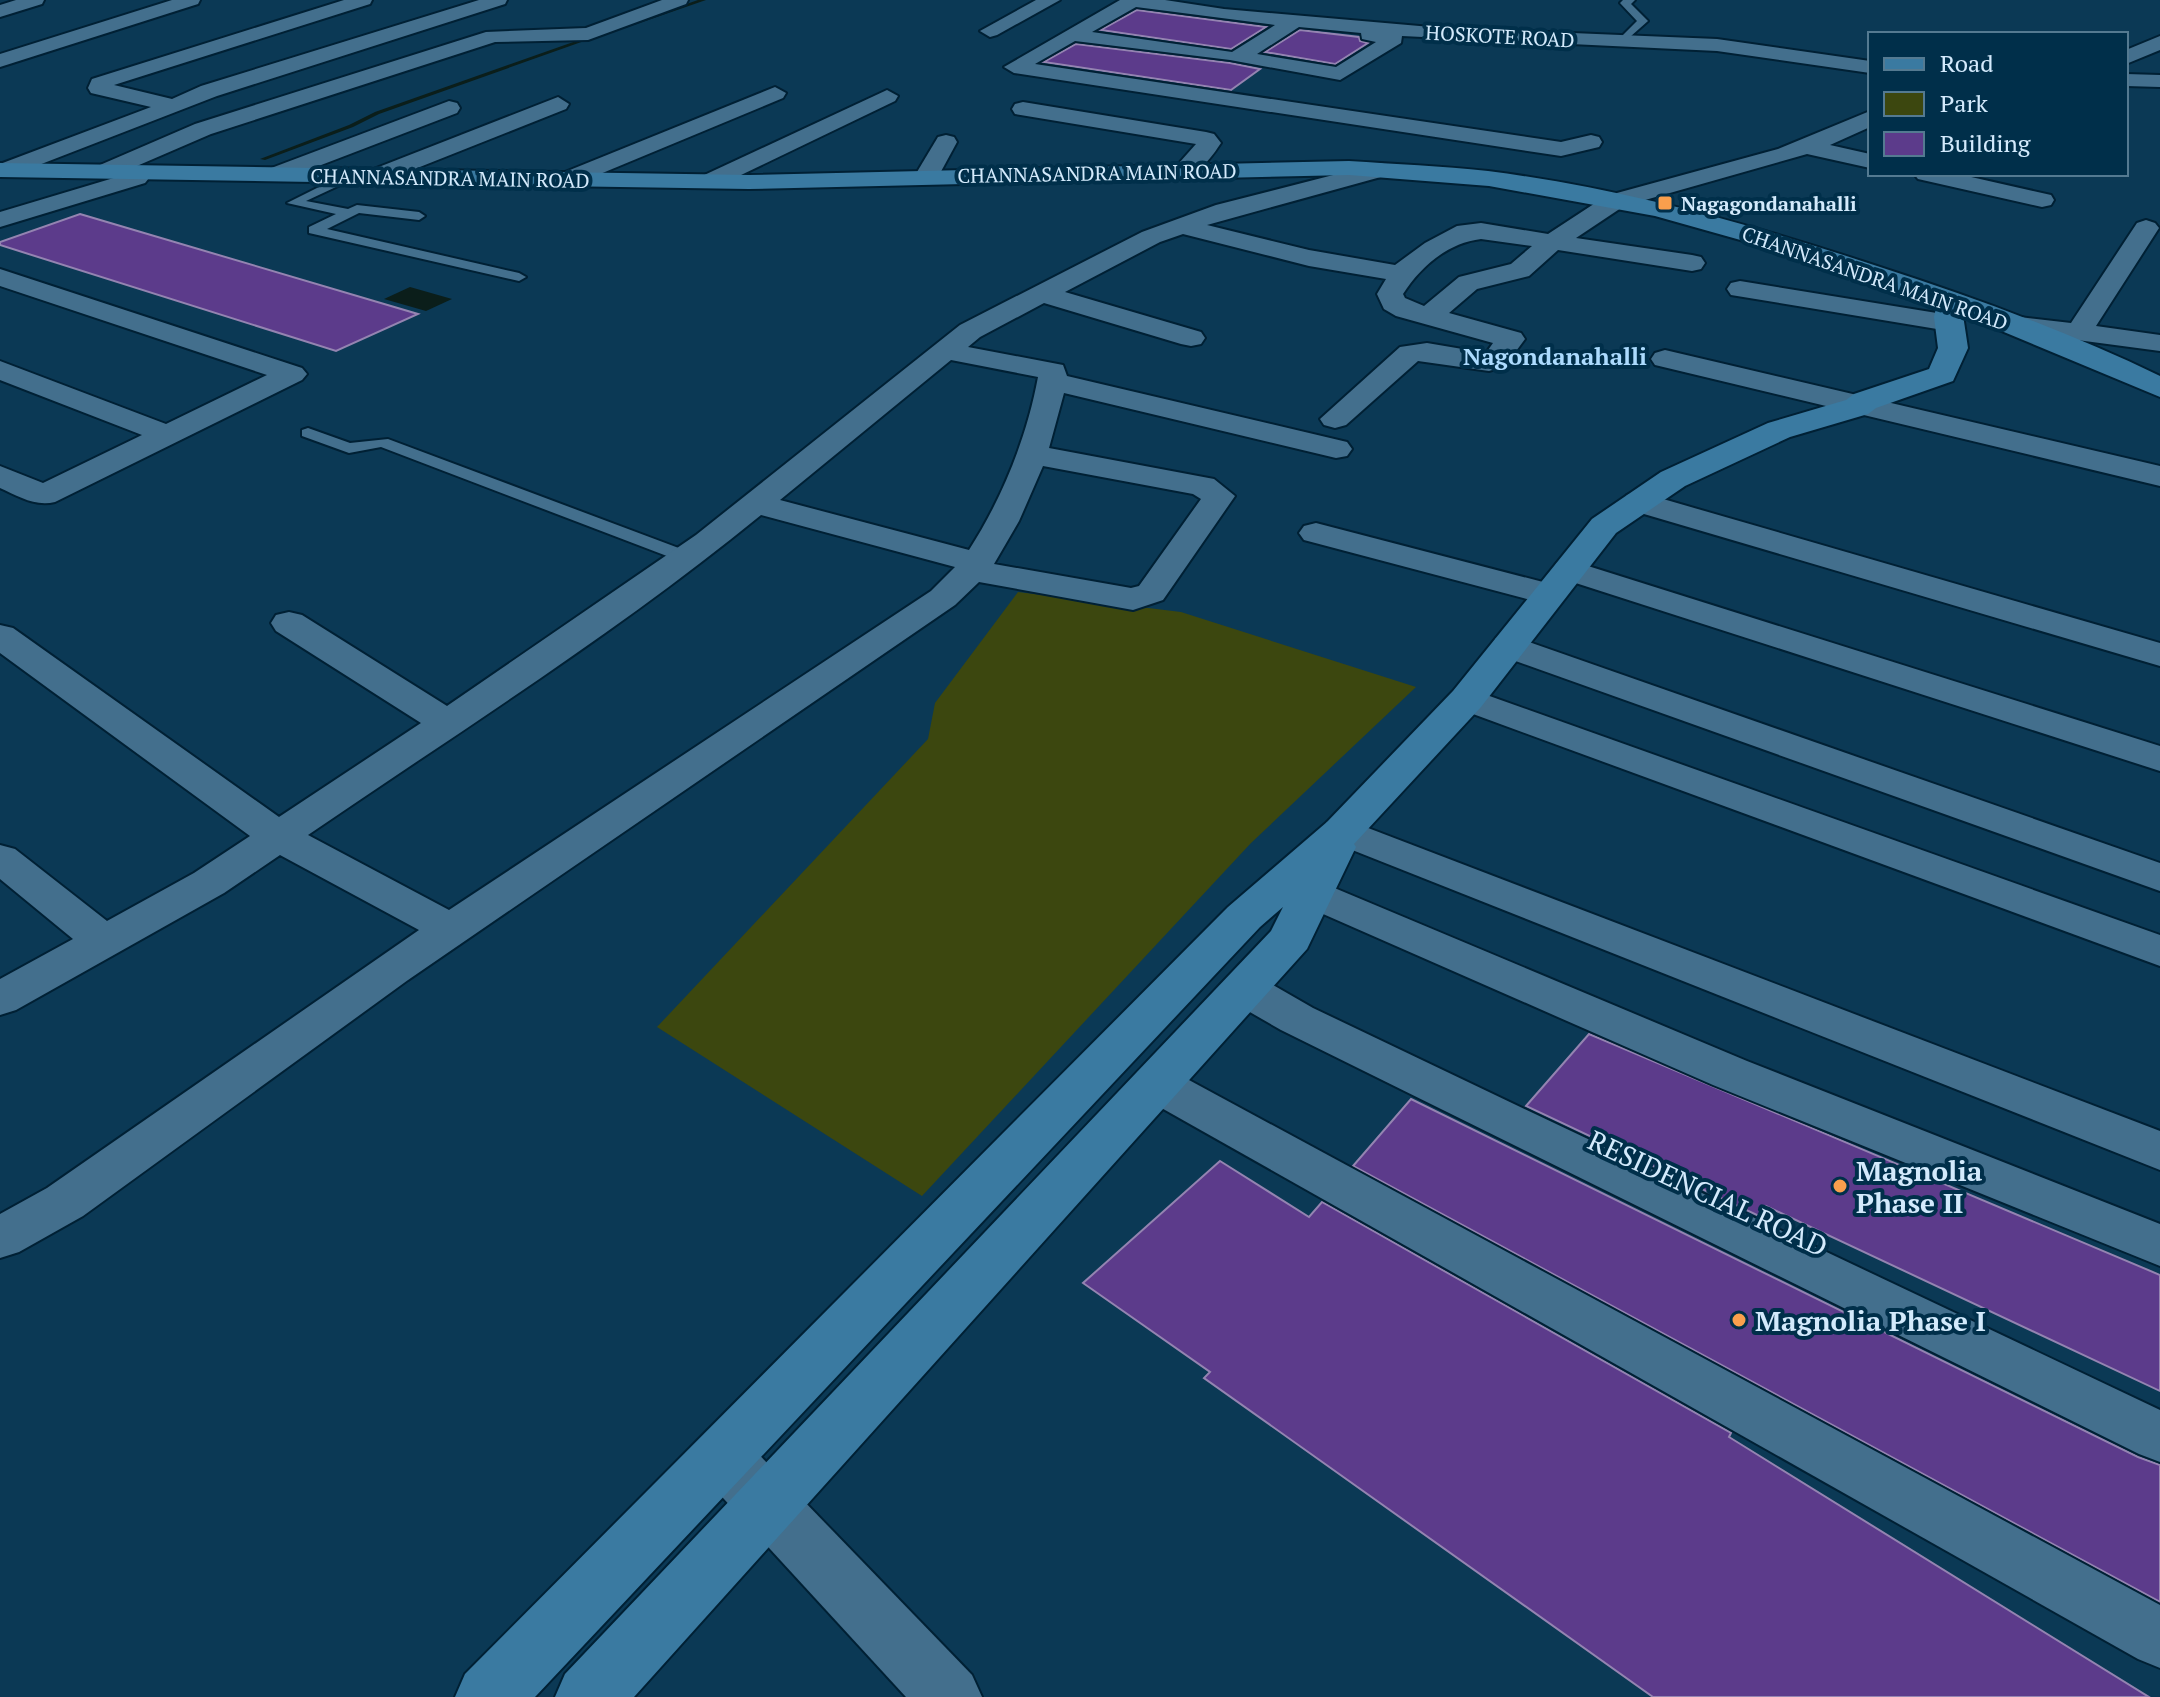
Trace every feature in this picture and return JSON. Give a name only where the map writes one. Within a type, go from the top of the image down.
[{"type":"street","points":[[0,11],[35,0]]},
{"type":"street","points":[[0,61],[191,0]]},
{"type":"street","points":[[174,106],[99,88],[99,83],[363,0]]},
{"type":"street","points":[[2,170],[209,91],[498,0]]},
{"type":"street","points":[[101,173],[203,129],[493,36],[588,34],[679,0]]},
{"type":"street","points":[[990,31],[1051,0]]},
{"type":"street","points":[[1255,23],[1130,2],[1014,67],[1561,149],[1591,142]]},
{"type":"street","name":"HOSKOTE ROAD","points":[[1130,2],[1360,30],[1717,45],[1868,67]]},
{"type":"street","points":[[1292,23],[1238,57],[1340,74],[1394,39],[1360,30]]},
{"type":"street","points":[[1404,53],[1431,33]]},
{"type":"street","points":[[1072,35],[1224,55]]},
{"type":"street","points":[[1451,56],[1480,36]]},
{"type":"street","points":[[2128,57],[2160,42]]},
{"type":"street","points":[[2128,80],[2160,81]]},
{"type":"street","points":[[568,179],[775,93]]},
{"type":"street","points":[[708,182],[887,96]]},
{"type":"street","points":[[362,177],[558,104]]},
{"type":"street","points":[[274,175],[449,108]]},
{"type":"street","points":[[1023,109],[1206,139],[1210,143],[1184,171]]},
{"type":"street","points":[[1429,316],[1464,285],[1517,272],[1554,241],[1615,201],[1805,147],[1868,119]]},
{"type":"street","points":[[926,177],[946,142]]},
{"type":"street","points":[[1805,147],[1868,161]]},
{"type":"street","points":[[1526,185],[1561,149]]},
{"type":"street","name":"CHANNASANDRA MAIN ROAD","points":[[2,170],[708,182],[1184,171],[1380,170],[1489,179],[1615,201],[1785,244],[1950,312],[2011,324],[2107,362],[2160,388]]},
{"type":"street","points":[[0,999],[209,883],[686,557],[757,504],[970,331],[1151,237],[1238,207],[1380,170]]},
{"type":"street","points":[[0,220],[150,174]]},
{"type":"street","points":[[1935,176],[2042,200]]},
{"type":"street","points":[[1181,226],[1309,258],[1402,274]]},
{"type":"street","points":[[2080,330],[2146,228]]},
{"type":"street","points":[[1052,381],[1336,434],[1410,353],[1427,352],[1489,362],[1495,360],[1511,339],[1394,303],[1390,294],[1402,274],[1457,234],[1468,231],[1554,241],[1692,263]]},
{"type":"street","points":[[0,277],[292,374],[44,495],[0,476]]},
{"type":"street","points":[[489,1697],[1244,917],[1342,831],[1467,699],[1604,526],[1673,479],[1779,430],[1857,407],[1865,401],[1942,375],[1953,348],[1950,312],[1740,289]]},
{"type":"street","points":[[1041,294],[1191,338]]},
{"type":"street","points":[[2011,324],[2080,330],[2160,343]]},
{"type":"street","points":[[0,1238],[65,1202],[451,929],[943,598],[974,567],[1030,454],[1053,371],[946,351]]},
{"type":"street","points":[[1665,359],[1857,407],[2160,476]]},
{"type":"street","points":[[0,370],[168,435]]},
{"type":"street","points":[[757,504],[974,567],[1133,599],[1151,593],[1219,496],[1203,486],[1030,454]]},
{"type":"street","points":[[1639,502],[2160,655]]},
{"type":"street","points":[[1316,533],[1560,582],[2160,759]]},
{"type":"street","points":[[289,623],[446,722]]},
{"type":"street","points":[[0,636],[279,837],[451,929]]},
{"type":"street","points":[[1509,646],[2160,878]]},
{"type":"street","points":[[1467,699],[2160,951]]},
{"type":"street","points":[[589,1697],[1159,1085],[1291,938],[1342,831]]},
{"type":"street","points":[[1342,831],[2160,1151]]},
{"type":"street","points":[[0,858],[104,941]]},
{"type":"street","points":[[1313,893],[1730,1073],[2160,1246]]},
{"type":"street","points":[[1250,984],[1297,1019],[2160,1437]]},
{"type":"street","name":"RESIDENCIAL ROAD","points":[[1250,984],[2160,1407]]},
{"type":"street","points":[[1159,1085],[2160,1638]]},
{"type":"street","points":[[722,1456],[949,1697]]},
{"type":"lane","points":[[1622,41],[1643,21],[1625,3],[1630,0]]},
{"type":"lane","points":[[350,213],[293,203],[362,177]]},
{"type":"lane","points":[[419,216],[357,209],[314,230],[519,277]]},
{"type":"lane","points":[[308,433],[349,448],[382,442],[686,557]]},
{"type":"green space","points":[[1018,592],[1181,612],[1416,687],[1251,843],[922,1196],[657,1027],[928,739],[935,703]]},
{"type":"shaded area","points":[[410,287],[452,299],[426,311],[384,299]]},
{"type":"building","points":[[1137,10],[1266,27],[1231,49],[1101,30]]},
{"type":"building","points":[[1300,30],[1359,37],[1360,41],[1368,43],[1335,64],[1265,52]]},
{"type":"building","points":[[1076,44],[1260,69],[1231,90],[1044,62]]},
{"type":"building","points":[[80,214],[418,314],[336,351],[0,245],[0,242]]},
{"type":"building","name":"Magnolia Phase II","points":[[1589,1034],[2160,1275],[2160,1391],[1766,1206],[1761,1217],[1526,1106]]},
{"type":"building","name":"Magnolia Phase I","points":[[1411,1099],[2138,1457],[2160,1465],[2160,1602],[1353,1166]]},
{"type":"building","points":[[1220,1161],[1309,1217],[1322,1202],[1731,1433],[1729,1437],[2149,1697],[1653,1697],[1204,1378],[1210,1372],[1083,1283]]},
{"type":"waterway","points":[[623,27],[703,0]]},
{"type":"waterway","points":[[263,159],[377,113],[598,35]]},
{"type":"place","name":"Nagagondanahalli","points":[[1665,203]]},
{"type":"place","name":"Magnolia Phase II","points":[[1840,1186]]},
{"type":"place","name":"Magnolia Phase I","points":[[1739,1320]]},
{"type":"district","name":"Nagondanahalli","points":[[1555,356]]}]
